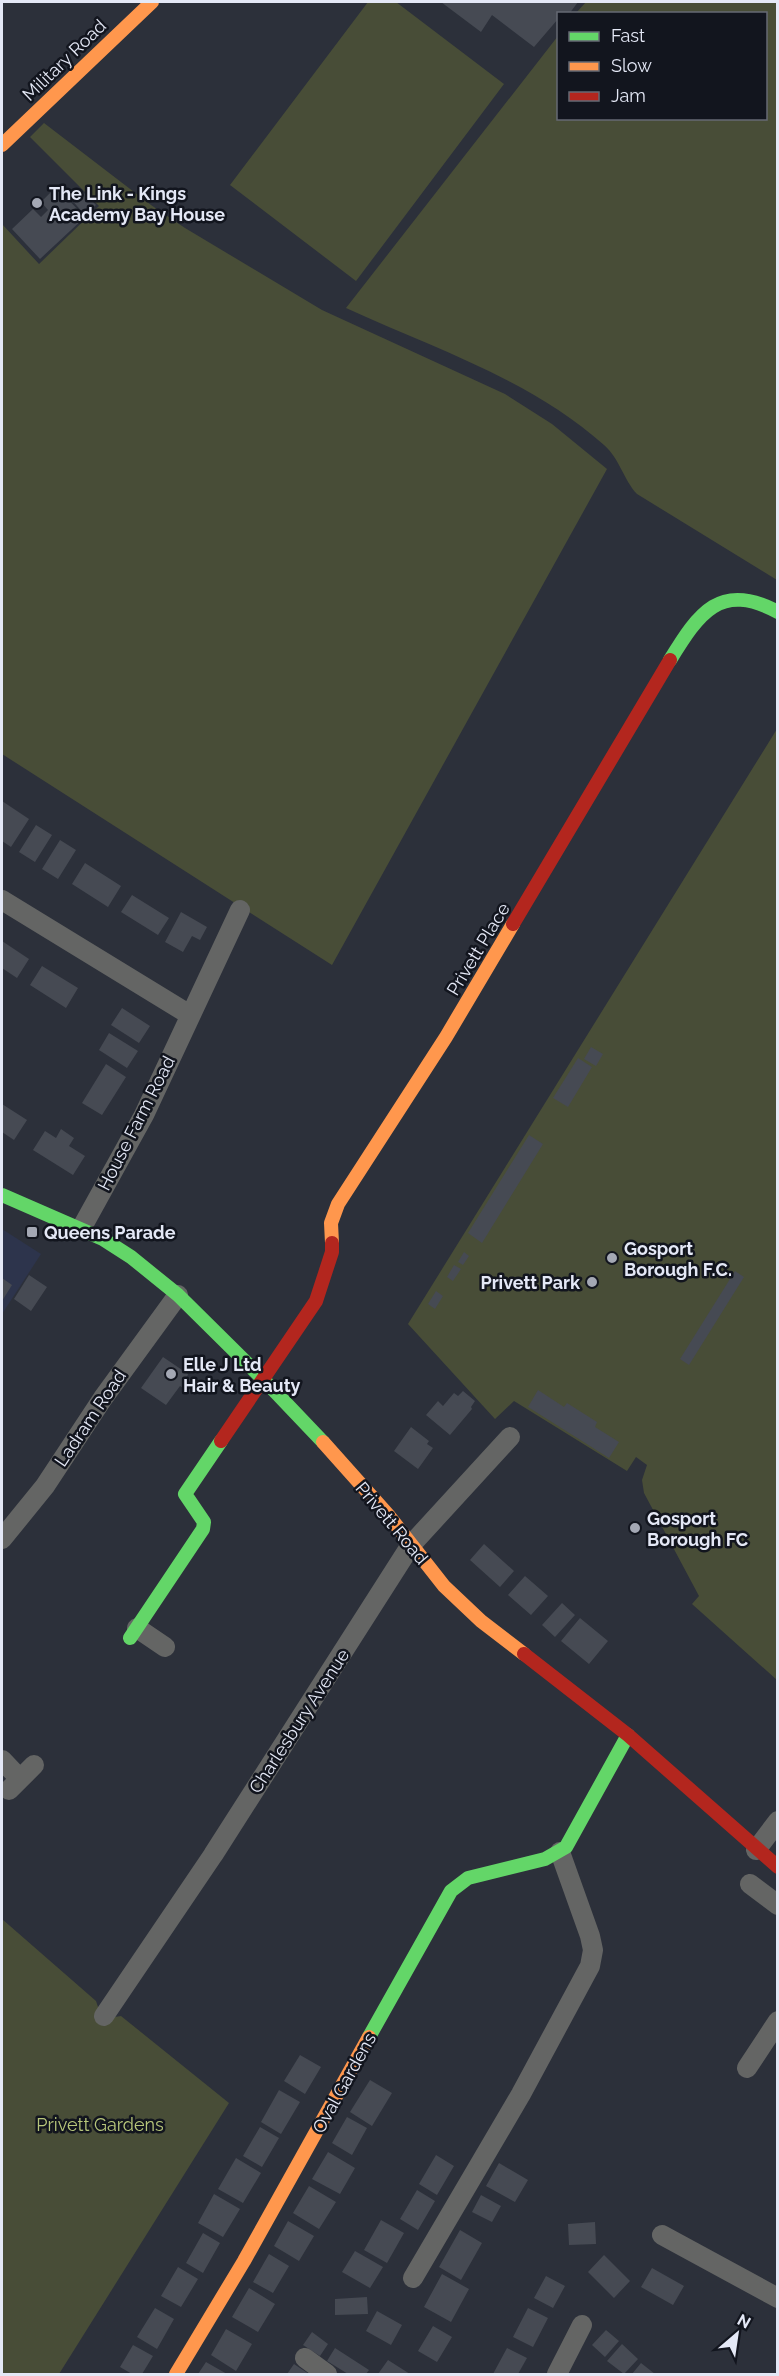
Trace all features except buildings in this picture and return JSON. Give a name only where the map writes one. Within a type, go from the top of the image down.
[{"type":"street","name":"Military Road","points":[[2,145],[152,2]]},
{"type":"street","name":"Privett Place","points":[[133,1633],[203,1529],[204,1522],[185,1494],[319,1296],[332,1252],[331,1222],[338,1204],[450,1030],[690,627],[703,611],[727,600],[745,598],[765,604],[777,612]]},
{"type":"street","points":[[2,900],[190,1015]]},
{"type":"street","name":"House Farm Road","points":[[81,1230],[144,1115],[240,910]]},
{"type":"street","name":"Privett Road","points":[[2,1195],[103,1239],[131,1257],[178,1295],[264,1380],[389,1516],[444,1586],[482,1621],[628,1735],[777,1867]]},
{"type":"street","name":"Ladram Road","points":[[2,1539],[45,1486],[116,1379],[178,1295]]},
{"type":"street","name":"Charlesbury Avenue","points":[[104,2016],[213,1855],[411,1545],[510,1437]]},
{"type":"street","points":[[133,1633],[165,1647]]},
{"type":"street","points":[[413,2278],[521,2094],[590,1966],[593,1950],[590,1936],[560,1852],[572,1840],[628,1735]]},
{"type":"street","points":[[2,1760],[21,1778]]},
{"type":"street","points":[[756,1850],[777,1821]]},
{"type":"street","name":"Oval Gardens","points":[[176,2374],[244,2261],[451,1891],[461,1882],[475,1876],[545,1859],[560,1852]]},
{"type":"street","points":[[750,1884],[777,1905]]},
{"type":"street","points":[[745,2068],[777,2021]]},
{"type":"street","points":[[662,2235],[777,2298]]},
{"type":"street","points":[[565,2371],[582,2325]]},
{"type":"street","points":[[305,2358],[327,2374]]},
{"type":"shaded area","points":[[2,1229],[41,1254],[2,1314]]},
{"type":"green space","points":[[368,2],[396,2],[504,84],[356,281],[230,185]]},
{"type":"green space","points":[[586,2],[777,2],[777,580],[637,494],[614,456],[604,445],[576,422],[546,402],[481,367],[346,308],[557,37],[557,120],[767,120],[767,12],[577,12]]},
{"type":"green space","points":[[44,123],[151,205],[185,228],[322,310],[505,394],[552,424],[607,469],[332,965],[2,754],[2,224],[39,264],[99,206],[30,137]]},
{"type":"green space","points":[[777,729],[777,1680],[692,1604],[699,1596],[644,1493],[642,1480],[647,1465],[636,1457],[627,1471],[514,1401],[495,1419],[408,1324]]},
{"type":"green space","name":"Privett Gardens","points":[[2,1919],[96,2001],[102,2019],[121,2016],[229,2103],[59,2374],[2,2374]]},
{"type":"traffic: fast","points":[[670,660],[691,628],[702,616],[713,607],[726,601],[741,600],[758,603],[778,612]]},
{"type":"traffic: fast","points":[[2,1195],[103,1239],[131,1257],[178,1295],[323,1442]]},
{"type":"traffic: fast","points":[[130,1638],[203,1529],[204,1522],[185,1494],[221,1441]]},
{"type":"traffic: fast","points":[[369,2037],[451,1891],[468,1878],[545,1859],[566,1847],[628,1735]]},
{"type":"traffic: slow","points":[[2,145],[152,2]]},
{"type":"traffic: slow","points":[[332,1243],[331,1223],[338,1204],[446,1037],[513,924]]},
{"type":"traffic: slow","points":[[323,1442],[389,1516],[444,1586],[481,1621],[524,1654]]},
{"type":"traffic: slow","points":[[176,2374],[244,2261],[369,2037]]},
{"type":"traffic: jam","points":[[513,924],[670,660]]},
{"type":"traffic: jam","points":[[221,1441],[316,1301],[332,1252],[332,1243]]},
{"type":"traffic: jam","points":[[524,1654],[628,1735],[778,1867]]},
{"type":"place","name":"The Link - Kings Academy Bay House","points":[[37,203]]},
{"type":"place","name":"Queens Parade","points":[[32,1232]]},
{"type":"place","name":"Gosport Borough F.C.","points":[[612,1258]]},
{"type":"place","name":"Privett Park","points":[[592,1282]]},
{"type":"place","name":"Elle J Ltd Hair & Beauty","points":[[171,1374]]},
{"type":"place","name":"Gosport Borough FC","points":[[635,1528]]}]
